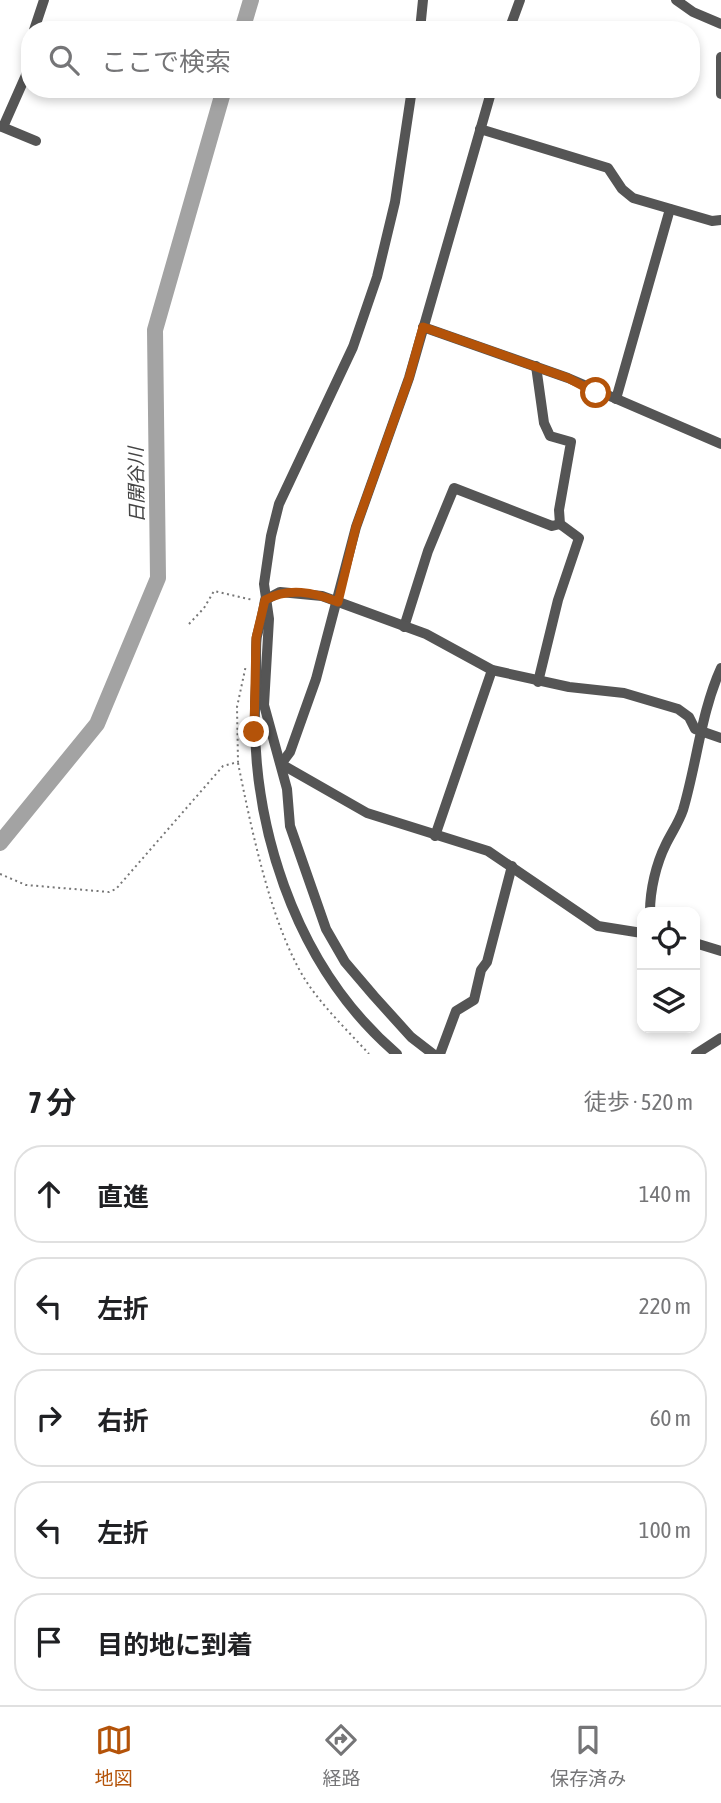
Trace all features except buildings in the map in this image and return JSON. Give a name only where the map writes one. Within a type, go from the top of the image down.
[{"type":"street","points":[[37,21],[44,0]]},
{"type":"street","points":[[421,21],[423,0]]},
{"type":"street","points":[[512,21],[520,0]]},
{"type":"street","points":[[676,0],[693,12],[721,24]]},
{"type":"street","points":[[721,57],[721,94]]},
{"type":"street","points":[[21,85],[1,127],[36,141]]},
{"type":"street","points":[[397,1054],[327,977],[310,950],[269,829],[254,732],[256,638],[265,600],[271,536],[279,505],[353,347],[377,277],[395,202],[411,98]]},
{"type":"street","points":[[281,764],[290,752],[316,679],[356,527],[409,378],[489,98]]},
{"type":"street","points":[[480,129],[608,168],[622,189],[633,198],[721,220]]},
{"type":"street","points":[[616,400],[670,209]]},
{"type":"street","points":[[423,327],[536,366],[721,444]]},
{"type":"street","points":[[536,366],[544,423],[550,436],[571,442],[559,510],[560,524],[579,538],[558,600],[538,681]]},
{"type":"street","points":[[404,626],[428,551],[454,488],[552,526],[560,524]]},
{"type":"street","points":[[265,600],[281,592],[321,596],[426,635],[492,670],[538,681],[646,698],[678,709],[689,717],[695,729],[721,738]]},
{"type":"street","points":[[265,600],[270,619],[264,705],[267,726],[281,764],[290,826],[326,929],[345,962],[374,996],[411,1037],[433,1054]]},
{"type":"street","points":[[651,907],[653,883],[665,846],[682,812],[708,697],[721,668]]},
{"type":"street","points":[[435,836],[492,670]]},
{"type":"street","points":[[281,764],[367,813],[488,851],[586,921],[598,926],[637,932]]},
{"type":"street","points":[[440,1054],[456,1011],[474,1000],[481,970],[487,962],[512,866]]},
{"type":"street","points":[[700,945],[721,951]]},
{"type":"street","points":[[696,1054],[721,1038]]},
{"type":"path","points":[[189,624],[204,608],[214,590],[265,600]]},
{"type":"path","points":[[0,874],[26,885],[109,892],[116,889],[223,766],[237,762],[237,707],[248,657]]},
{"type":"waterway","name":"日開谷川","points":[[245,21],[251,0]]},
{"type":"waterway","name":"日開谷川","points":[[0,843],[97,724],[158,578],[155,330],[221,98]]},
{"type":"route","points":[[254,732],[258,649],[256,638],[265,600],[281,592],[303,592],[338,602],[356,527],[409,378],[423,327],[568,378],[596,393]]}]
